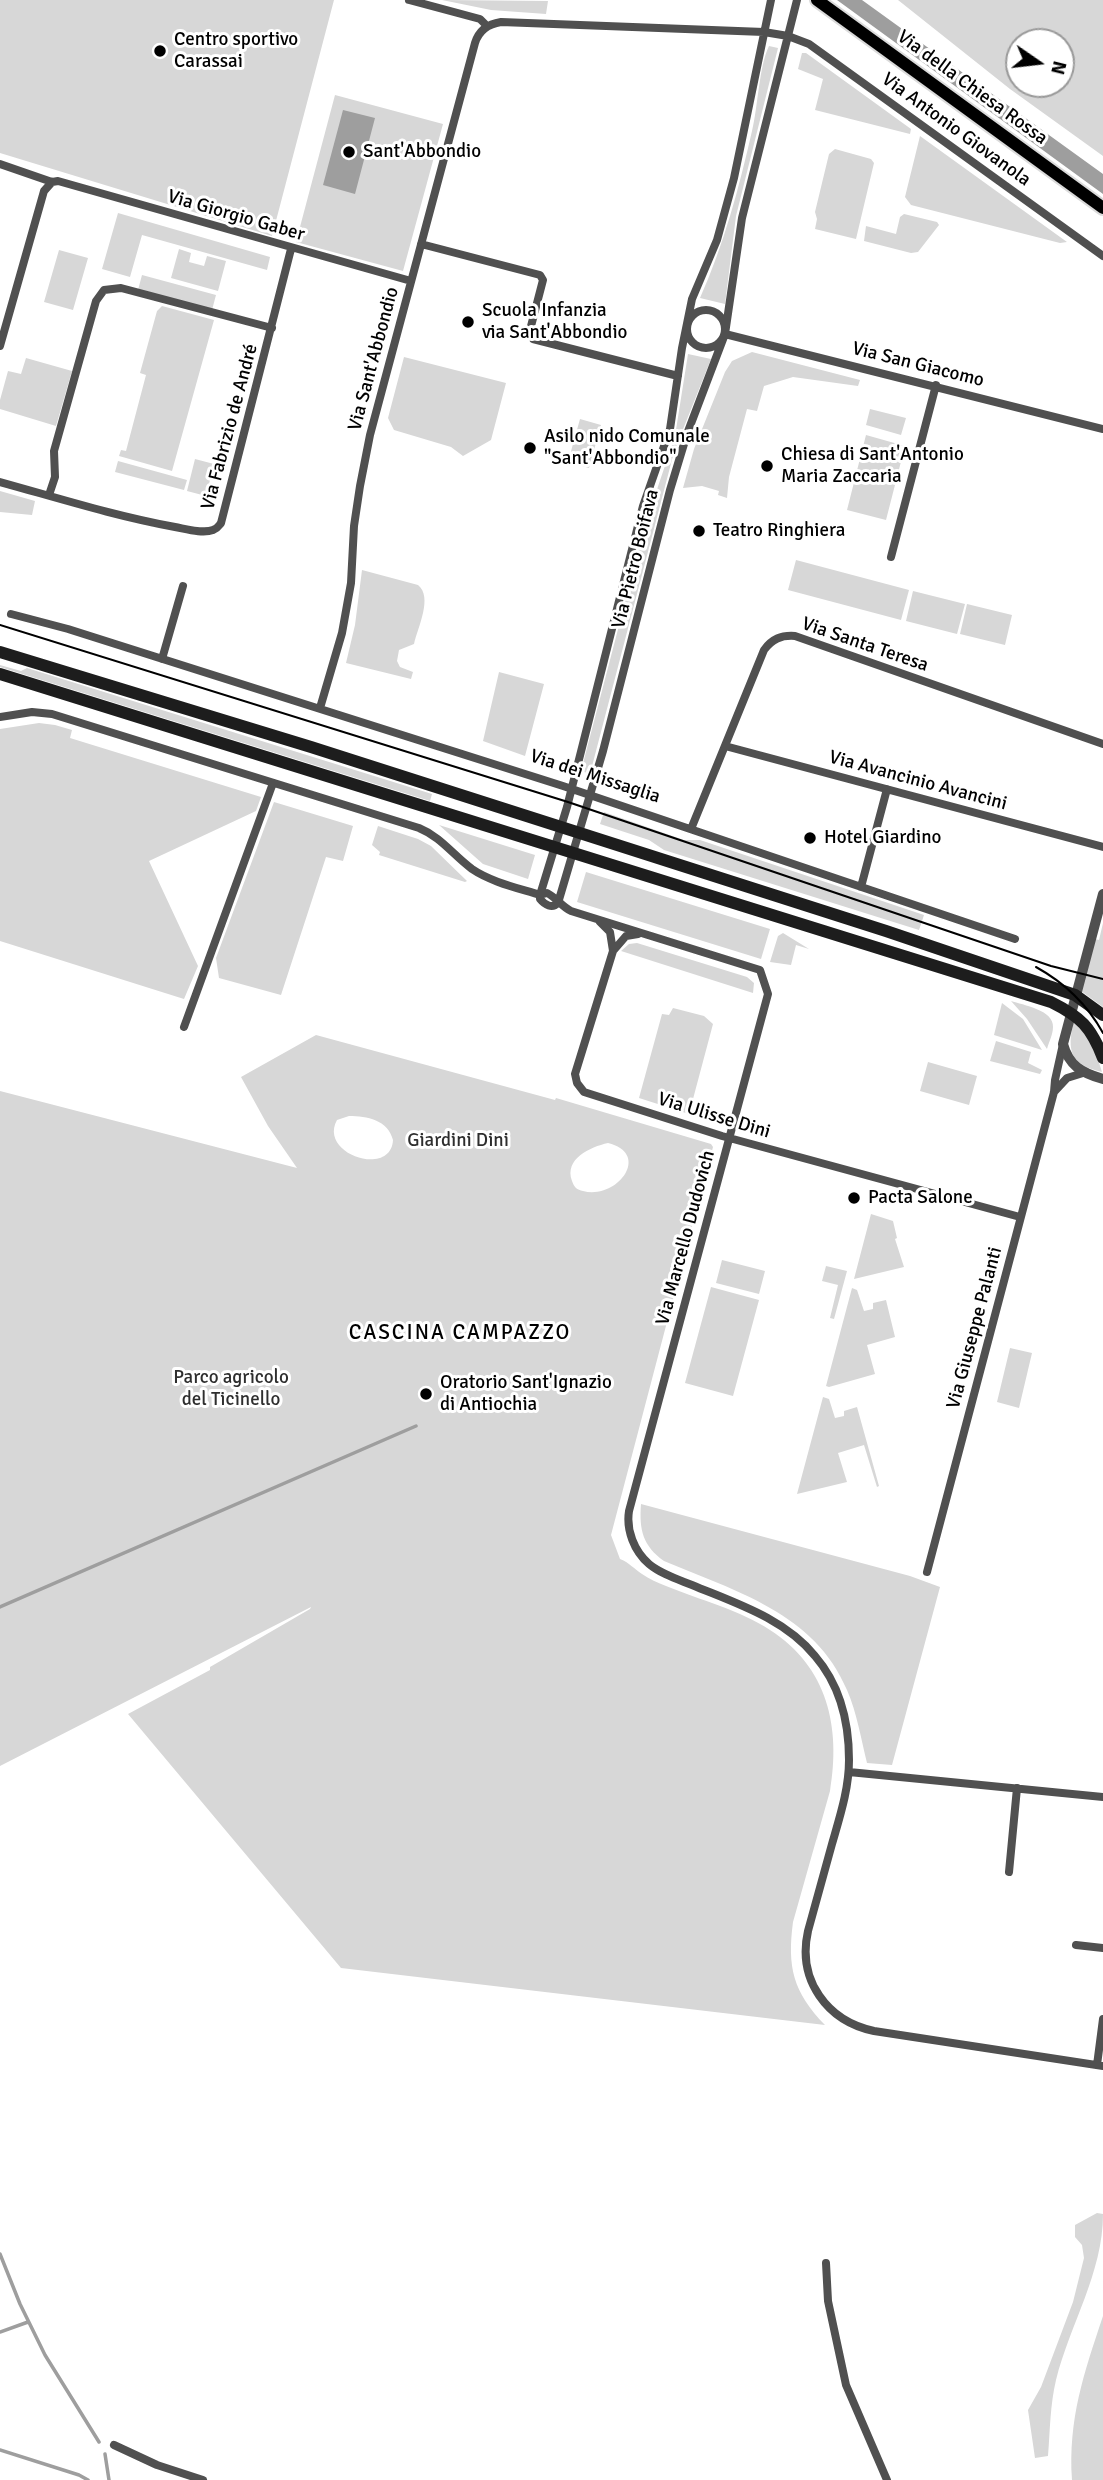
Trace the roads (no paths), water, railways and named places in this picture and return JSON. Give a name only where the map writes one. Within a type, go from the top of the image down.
[{"type":"main road","name":"Via della Chiesa Rossa","points":[[817,0],[1103,208]]},
{"type":"main road","points":[[0,652],[887,931],[1075,995],[1103,1015]]},
{"type":"main road","points":[[0,674],[1051,1002],[1070,1012],[1090,1031],[1103,1058]]},
{"type":"street","points":[[409,0],[480,19],[488,26],[501,22],[764,32],[788,36]]},
{"type":"street","name":"Via Pietro Boifava","points":[[580,834],[670,490],[687,434],[725,334],[742,218],[797,0]]},
{"type":"street","name":"Via Pietro Boifava","points":[[562,827],[634,542],[670,429],[692,299],[717,240],[734,178],[772,1]]},
{"type":"street","name":"Via Sant'Abbondio","points":[[320,708],[342,633],[351,583],[354,526],[362,473],[475,43],[479,34],[488,26]]},
{"type":"street","name":"Via Antonio Giovanola","points":[[788,36],[809,44],[1103,256]]},
{"type":"street","points":[[0,164],[52,182],[44,191],[0,346]]},
{"type":"street","name":"Via Giorgio Gaber","points":[[52,182],[58,181],[411,281]]},
{"type":"street","points":[[422,244],[537,273],[543,279],[530,330],[533,338],[678,376]]},
{"type":"street","name":"Via Fabrizio de André","points":[[0,482],[106,512],[170,526],[210,531],[218,527],[291,249]]},
{"type":"street","name":"Via Fabrizio de André","points":[[49,495],[55,477],[54,451],[96,300],[104,290],[121,288],[272,328]]},
{"type":"street","points":[[713,311],[724,322],[725,334],[719,344],[708,349],[702,348],[691,342],[687,325],[696,312],[713,311]]},
{"type":"street","name":"Via San Giacomo","points":[[725,334],[1103,429]]},
{"type":"street","points":[[891,557],[936,386]]},
{"type":"street","points":[[162,659],[183,586]]},
{"type":"street","name":"Via dei Missaglia","points":[[11,614],[320,708],[591,795],[1015,939]]},
{"type":"street","name":"Via Santa Teresa","points":[[691,829],[764,650],[774,639],[788,635],[1103,744]]},
{"type":"street","points":[[0,717],[32,712],[52,714],[419,828],[435,836],[479,874],[540,895],[547,893],[571,911],[650,935]]},
{"type":"street","name":"Via Avancinio Avancini","points":[[725,746],[1103,847]]},
{"type":"street","points":[[184,1027],[273,783]]},
{"type":"street","points":[[861,887],[887,789]]},
{"type":"street","points":[[540,895],[562,827]]},
{"type":"street","points":[[558,903],[580,834]]},
{"type":"street","points":[[1103,894],[1063,1044],[1070,1060],[1083,1073],[1103,1079]]},
{"type":"street","points":[[595,918],[610,932],[613,951]]},
{"type":"street","points":[[613,951],[626,936],[650,935]]},
{"type":"street","name":"Via Marcello Dudovich","points":[[650,935],[760,970],[768,994],[630,1507],[628,1521],[631,1537],[646,1562],[660,1572],[767,1618],[794,1635],[814,1654],[828,1674],[840,1699],[846,1729],[849,1772]]},
{"type":"street","name":"Via Ulisse Dini","points":[[613,951],[575,1079],[579,1087],[589,1094],[730,1138],[1020,1217]]},
{"type":"street","name":"Via Giuseppe Palanti","points":[[927,1572],[1054,1092],[1063,1044]]},
{"type":"street","points":[[1054,1092],[1067,1078],[1083,1073]]},
{"type":"street","points":[[1103,1797],[849,1772],[846,1795],[806,1938],[809,1976],[821,1998],[845,2021],[874,2031],[1100,2066],[1103,2019]]},
{"type":"street","points":[[1009,1872],[1017,1788]]},
{"type":"street","points":[[1076,1945],[1103,1948]]},
{"type":"street","points":[[826,2263],[828,2301],[846,2385],[887,2480]]},
{"type":"street","points":[[114,2445],[157,2465],[202,2480]]},
{"type":"waterway","points":[[0,1607],[416,1426]]},
{"type":"waterway","points":[[0,2254],[45,2355],[99,2442]]},
{"type":"waterway","points":[[0,2332],[28,2322]]},
{"type":"waterway","points":[[0,2450],[88,2480]]},
{"type":"waterway","points":[[105,2454],[109,2480]]},
{"type":"tram line","points":[[0,625],[568,802],[1051,966],[1103,979]]},
{"type":"tram line","points":[[1036,967],[1074,995],[1103,1033]]},
{"type":"place","name":"Centro sportivo Carassai","points":[[160,51]]},
{"type":"place","name":"Sant'Abbondio","points":[[349,152]]},
{"type":"place","name":"Scuola Infanzia via Sant'Abbondio","points":[[468,322]]},
{"type":"place","name":"Asilo nido Comunale \"Sant'Abbondio\"","points":[[530,448]]},
{"type":"place","name":"Chiesa di Sant'Antonio Maria Zaccaria","points":[[767,466]]},
{"type":"place","name":"Teatro Ringhiera","points":[[699,531]]},
{"type":"place","name":"Hotel Giardino","points":[[810,838]]},
{"type":"place","name":"Pacta Salone","points":[[854,1198]]},
{"type":"place","name":"Oratorio Sant'Ignazio di Antiochia","points":[[426,1394]]},
{"type":"district","name":"CASCINA CAMPAZZO","points":[[460,1333]]},
{"type":"park label","name":"Giardini Dini","points":[[458,1141]]},
{"type":"park label","name":"Parco agricolo del Ticinello","points":[[231,1389]]}]
